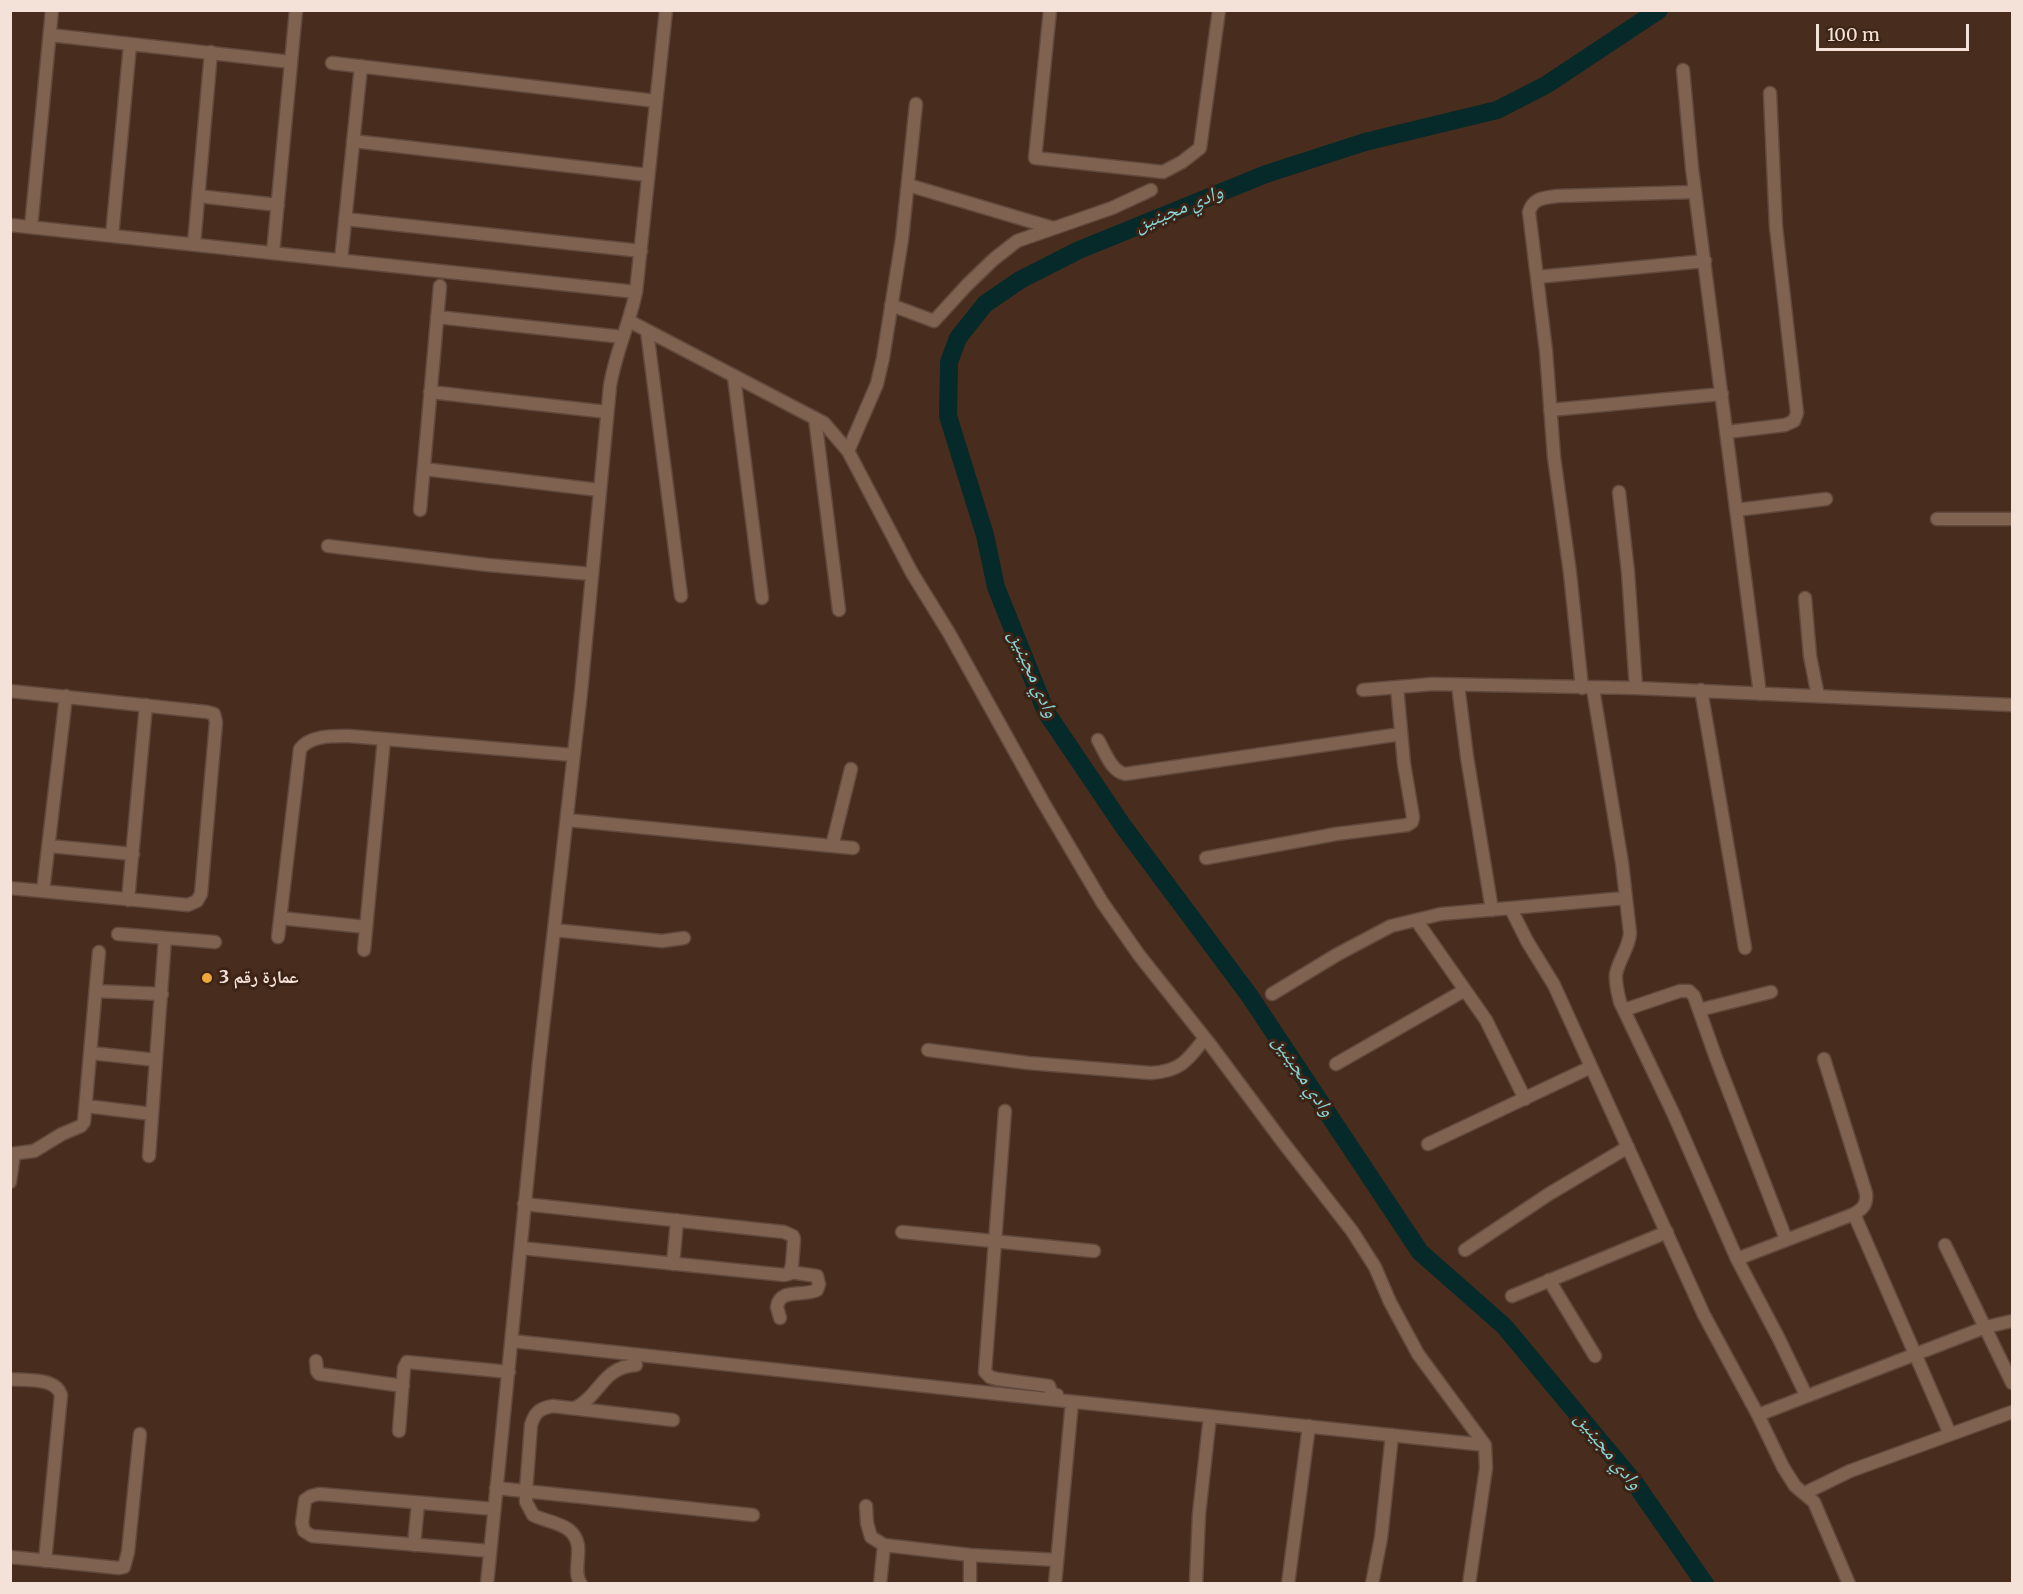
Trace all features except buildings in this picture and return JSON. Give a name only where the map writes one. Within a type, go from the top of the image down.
[{"type":"street","points":[[31,227],[52,10]]},
{"type":"street","points":[[273,253],[296,10]]},
{"type":"street","points":[[487,1584],[524,1204],[567,820],[612,368],[629,321],[636,292],[666,10]]},
{"type":"street","points":[[1050,10],[1035,158],[1163,172],[1182,162],[1200,148],[1219,10]]},
{"type":"street","points":[[50,35],[291,62]]},
{"type":"street","points":[[112,236],[130,45]]},
{"type":"street","points":[[194,244],[211,52]]},
{"type":"street","points":[[332,63],[656,101]]},
{"type":"street","points":[[341,260],[361,66]]},
{"type":"street","points":[[1683,70],[1695,192],[1760,694]]},
{"type":"street","points":[[1727,432],[1785,425],[1794,421],[1797,413],[1776,227],[1770,93]]},
{"type":"street","points":[[849,451],[877,384],[908,185],[916,104]]},
{"type":"street","points":[[353,141],[648,175]]},
{"type":"street","points":[[908,185],[1055,229]]},
{"type":"street","points":[[891,305],[930,320],[937,320],[967,285],[1017,241],[1113,208],[1150,190]]},
{"type":"street","points":[[1695,192],[1557,196],[1537,199],[1531,204],[1529,212],[1554,458],[1570,573],[1588,688],[1608,771],[1630,933],[1629,945],[1616,972],[1616,984],[1624,1010],[1674,1115],[1737,1260],[1806,1395]]},
{"type":"street","points":[[198,196],[278,205]]},
{"type":"street","points":[[345,219],[641,251]]},
{"type":"street","points":[[10,225],[636,292]]},
{"type":"street","points":[[1537,277],[1704,261]]},
{"type":"street","points":[[420,510],[440,286]]},
{"type":"street","points":[[437,317],[623,337]]},
{"type":"street","points":[[629,321],[824,423],[849,451],[912,573],[950,633],[1102,902],[1139,955],[1353,1231],[1418,1354],[1485,1445],[1486,1467],[1469,1584]]},
{"type":"street","points":[[647,331],[681,596]]},
{"type":"street","points":[[734,377],[762,598]]},
{"type":"street","points":[[430,392],[607,412]]},
{"type":"street","points":[[1550,410],[1722,394]]},
{"type":"street","points":[[815,418],[839,610]]},
{"type":"street","points":[[424,469],[599,490]]},
{"type":"street","points":[[1619,492],[1628,572],[1636,688]]},
{"type":"street","points":[[1736,510],[1826,499]]},
{"type":"street","points":[[1937,519],[2013,519]]},
{"type":"street","points":[[328,546],[488,565],[592,574]]},
{"type":"street","points":[[1805,598],[1810,656],[1818,696]]},
{"type":"street","points":[[1363,690],[1432,684],[1636,688],[2013,705]]},
{"type":"street","points":[[1458,685],[1467,757],[1492,910]]},
{"type":"street","points":[[1206,858],[1293,841],[1407,825],[1412,822],[1397,687]]},
{"type":"street","points":[[1701,690],[1745,948]]},
{"type":"street","points":[[10,691],[214,714],[216,722],[201,894],[197,901],[188,905],[10,888]]},
{"type":"street","points":[[43,891],[66,696]]},
{"type":"street","points":[[128,900],[147,705]]},
{"type":"street","points":[[1098,740],[1115,769],[1125,774],[1401,735]]},
{"type":"street","points":[[278,937],[301,746],[312,740],[332,736],[573,755]]},
{"type":"street","points":[[364,950],[384,740]]},
{"type":"street","points":[[832,846],[851,769]]},
{"type":"street","points":[[567,820],[853,848]]},
{"type":"street","points":[[49,846],[133,854]]},
{"type":"street","points":[[1272,994],[1338,954],[1391,926],[1441,914],[1626,898]]},
{"type":"street","points":[[1511,909],[1527,941],[1554,985],[1704,1315],[1794,1486],[1814,1502],[1849,1584]]},
{"type":"street","points":[[280,918],[366,927]]},
{"type":"street","points":[[1416,920],[1486,1020],[1525,1099]]},
{"type":"street","points":[[554,930],[662,941],[684,938]]},
{"type":"street","points":[[118,934],[215,942]]},
{"type":"street","points":[[149,1155],[165,938]]},
{"type":"street","points":[[10,1182],[12,1154],[34,1151],[62,1134],[81,1126],[84,1122],[99,951]]},
{"type":"street","points":[[1336,1064],[1465,990]]},
{"type":"street","points":[[96,991],[162,994]]},
{"type":"street","points":[[1624,1010],[1680,991],[1689,991],[1694,996],[1786,1239]]},
{"type":"street","points":[[1699,1010],[1771,992]]},
{"type":"street","points":[[928,1050],[1028,1063],[1151,1073],[1167,1072],[1179,1066],[1205,1038]]},
{"type":"street","points":[[91,1053],[156,1060]]},
{"type":"street","points":[[1737,1260],[1854,1214],[1863,1209],[1867,1201],[1824,1059]]},
{"type":"street","points":[[1428,1144],[1591,1067]]},
{"type":"street","points":[[86,1106],[152,1114]]},
{"type":"street","points":[[1005,1111],[985,1372],[997,1379],[1049,1386],[1052,1394],[1057,1395],[1056,1400]]},
{"type":"street","points":[[1465,1250],[1550,1194],[1628,1147]]},
{"type":"street","points":[[524,1204],[788,1233],[794,1239],[790,1272]]},
{"type":"street","points":[[1854,1214],[1950,1434]]},
{"type":"street","points":[[673,1264],[677,1220]]},
{"type":"street","points":[[902,1232],[1094,1251]]},
{"type":"street","points":[[1512,1296],[1667,1232]]},
{"type":"street","points":[[1945,1245],[2013,1383]]},
{"type":"street","points":[[521,1248],[783,1275],[790,1272],[817,1276],[819,1284],[817,1290],[812,1293],[790,1294],[781,1299],[777,1307],[780,1318]]},
{"type":"street","points":[[1549,1280],[1596,1356]]},
{"type":"street","points":[[1758,1414],[1986,1327],[2013,1321]]},
{"type":"street","points":[[512,1341],[1485,1445]]},
{"type":"street","points":[[316,1361],[319,1374],[403,1386]]},
{"type":"street","points":[[399,1431],[404,1368],[407,1362],[509,1372]]},
{"type":"street","points":[[575,1408],[590,1399],[610,1374],[617,1369],[636,1365]]},
{"type":"street","points":[[10,1379],[51,1383],[58,1387],[61,1395],[45,1561]]},
{"type":"street","points":[[1055,1584],[1072,1402]]},
{"type":"street","points":[[581,1584],[577,1577],[578,1547],[572,1532],[564,1526],[533,1515],[526,1502],[531,1425],[534,1416],[544,1407],[554,1406],[673,1420]]},
{"type":"street","points":[[1805,1493],[1850,1471],[2013,1412]]},
{"type":"street","points":[[1196,1584],[1199,1514],[1210,1416]]},
{"type":"street","points":[[1287,1584],[1309,1426]]},
{"type":"street","points":[[10,1557],[124,1567],[128,1552],[140,1434]]},
{"type":"street","points":[[1372,1584],[1381,1538],[1392,1435]]},
{"type":"street","points":[[496,1488],[753,1515]]},
{"type":"street","points":[[490,1551],[312,1536],[304,1531],[302,1523],[305,1500],[319,1494],[494,1509]]},
{"type":"street","points":[[414,1545],[418,1503]]},
{"type":"street","points":[[866,1506],[871,1537],[884,1545],[970,1555],[1057,1560]]},
{"type":"street","points":[[880,1584],[884,1545]]},
{"type":"street","points":[[970,1555],[970,1584]]},
{"type":"waterway","name":"وادي مجينين","points":[[1659,10],[1546,85],[1497,110],[1365,142],[1266,174],[1079,250],[1020,280],[985,304],[958,338],[949,362],[948,416],[985,535],[996,587],[1046,712],[1123,826],[1249,995],[1420,1252],[1504,1326],[1634,1482],[1705,1584]]},
{"type":"place","name":"عمارة رقم 3","points":[[207,978]]}]
